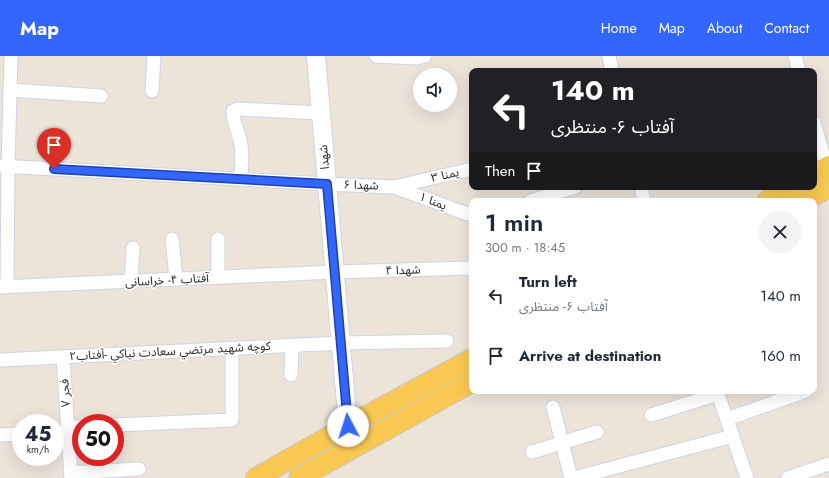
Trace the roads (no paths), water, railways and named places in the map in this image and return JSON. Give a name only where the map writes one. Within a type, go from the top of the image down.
[{"type":"main road","name":"شهدا","points":[[316,56],[348,426]]},
{"type":"main road","points":[[817,184],[825,174]]},
{"type":"main road","points":[[773,198],[786,190]]},
{"type":"main road","points":[[805,198],[812,190]]},
{"type":"main road","points":[[256,478],[469,361]]},
{"type":"main road","points":[[310,475],[469,384]]},
{"type":"street","points":[[4,287],[4,166],[11,56]]},
{"type":"street","points":[[152,91],[154,56]]},
{"type":"street","points":[[376,56],[421,57]]},
{"type":"street","points":[[609,56],[611,68]]},
{"type":"street","points":[[795,56],[799,68]]},
{"type":"street","points":[[10,90],[101,96]]},
{"type":"street","points":[[241,179],[242,145],[233,111],[320,113]]},
{"type":"street","points":[[817,137],[825,174]]},
{"type":"street","name":"شهدا ۶","points":[[4,166],[394,187]]},
{"type":"street","name":"یمنا ۳","points":[[394,187],[469,169]]},
{"type":"street","name":"یمنا ۱","points":[[394,187],[469,214]]},
{"type":"street","points":[[540,198],[566,190]]},
{"type":"street","points":[[172,239],[176,279]]},
{"type":"street","points":[[218,239],[218,277]]},
{"type":"street","points":[[131,281],[133,248]]},
{"type":"street","name":"شهدا ۴","points":[[335,272],[469,268]]},
{"type":"street","name":"آفتاب ۴- خراسانی","points":[[4,287],[335,272]]},
{"type":"street","name":"كوچه شهيد مرتضي سعادت نياكي -آفتاب۲","points":[[0,360],[292,345],[447,341]]},
{"type":"street","points":[[291,375],[292,345]]},
{"type":"street","points":[[124,425],[232,420],[232,348]]},
{"type":"street","name":"فجر ۷","points":[[63,357],[70,476]]},
{"type":"street","points":[[651,415],[712,394]]},
{"type":"street","points":[[719,394],[733,436],[743,477]]},
{"type":"street","points":[[727,419],[798,394]]},
{"type":"street","points":[[554,407],[562,443],[573,478],[733,436]]},
{"type":"street","points":[[532,452],[597,432]]},
{"type":"street","points":[[0,435],[12,434]]},
{"type":"street","points":[[788,478],[829,464]]},
{"type":"street","points":[[70,476],[139,469]]}]
